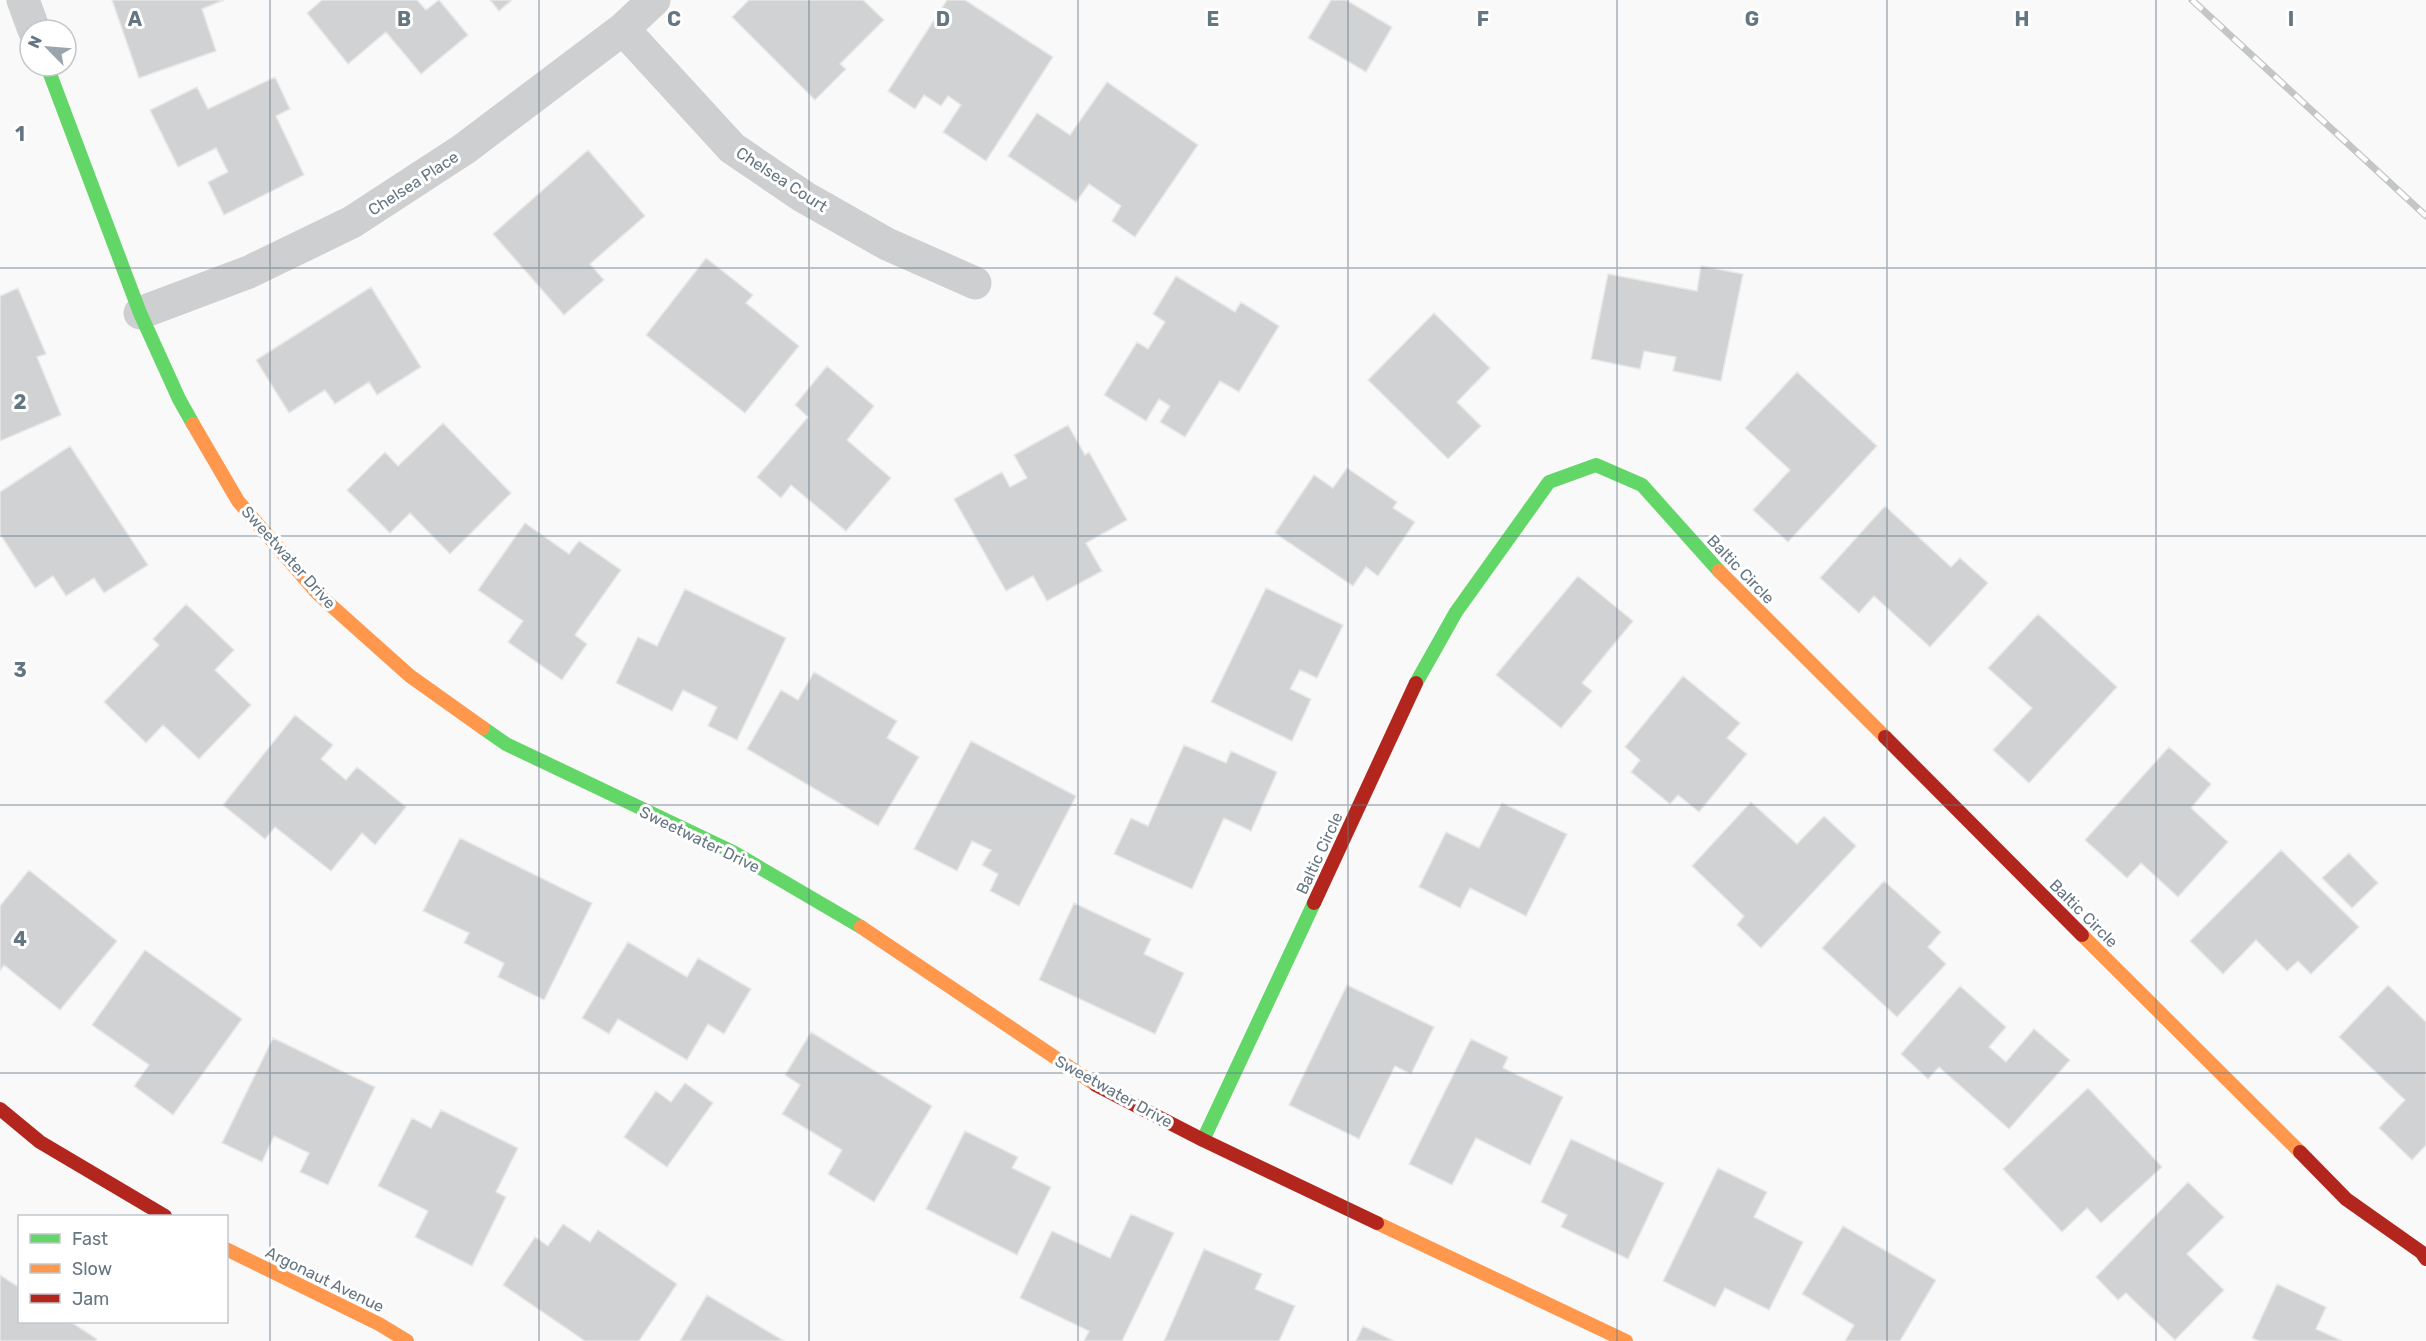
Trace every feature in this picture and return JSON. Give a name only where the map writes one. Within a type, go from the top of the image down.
[{"type":"street","points":[[22,0],[29,18]]},
{"type":"street","name":"Chelsea Place","points":[[140,313],[249,272],[352,222],[464,149],[623,29],[654,0]]},
{"type":"street","name":"Chelsea Court","points":[[623,29],[732,148],[804,197],[887,244],[975,283]]},
{"type":"street","name":"Sweetwater Drive","points":[[52,78],[140,313],[179,399],[238,501],[317,593],[410,676],[506,744],[733,852],[839,913],[1096,1085],[1203,1140],[1626,1341]]},
{"type":"street","name":"Baltic Circle","points":[[1203,1140],[1424,667],[1456,612],[1549,483],[1596,465],[1642,485],[1707,559],[2346,1199],[2421,1252],[2426,1259]]},
{"type":"street","points":[[0,1109],[40,1142],[163,1215]]},
{"type":"street","name":"Argonaut Avenue","points":[[228,1250],[379,1324],[407,1341]]},
{"type":"building","points":[[112,0],[224,0],[202,9],[216,51],[139,78]]},
{"type":"building","points":[[322,0],[417,0],[426,10],[439,0],[468,35],[421,74],[386,32],[348,64],[307,13]]},
{"type":"building","points":[[490,0],[512,0],[499,11]]},
{"type":"building","points":[[749,0],[863,0],[884,20],[840,64],[846,69],[815,100],[732,17]]},
{"type":"building","points":[[947,0],[965,0],[1053,57],[986,161],[943,132],[961,105],[948,96],[941,106],[924,95],[915,109],[888,91]]},
{"type":"building","points":[[1331,0],[1346,0],[1392,27],[1366,72],[1308,38]]},
{"type":"building","points":[[275,77],[290,109],[276,116],[304,175],[224,215],[208,182],[228,172],[216,148],[178,167],[150,110],[197,87],[208,109]]},
{"type":"building","points":[[1107,82],[1198,145],[1135,237],[1112,221],[1121,206],[1089,184],[1076,202],[1008,156],[1037,113],[1070,135]]},
{"type":"building","points":[[588,150],[645,216],[590,264],[604,280],[564,315],[493,234]]},
{"type":"building","points":[[706,258],[753,295],[746,303],[799,346],[745,413],[646,335]]},
{"type":"building","points":[[1701,266],[1743,274],[1721,381],[1673,371],[1676,357],[1644,351],[1640,369],[1591,359],[1608,274],[1697,291]]},
{"type":"building","points":[[1176,276],[1235,312],[1241,302],[1279,326],[1239,392],[1220,381],[1185,437],[1160,422],[1170,406],[1159,399],[1146,421],[1104,395],[1137,342],[1148,349],[1165,322],[1153,314]]},
{"type":"building","points":[[371,287],[421,367],[377,395],[369,382],[335,404],[325,390],[289,413],[256,360]]},
{"type":"building","points":[[18,288],[46,354],[37,357],[61,415],[0,441],[0,296]]},
{"type":"building","points":[[1434,313],[1490,368],[1457,402],[1481,426],[1448,459],[1368,380]]},
{"type":"building","points":[[827,366],[874,406],[847,440],[891,478],[846,531],[791,485],[781,498],[757,477],[808,417],[795,405]]},
{"type":"building","points":[[1797,372],[1877,446],[1788,542],[1753,510],[1790,470],[1745,428]]},
{"type":"building","points":[[443,423],[511,493],[450,554],[410,513],[390,533],[347,490],[385,452],[398,466]]},
{"type":"building","points":[[1068,425],[1085,455],[1089,452],[1127,520],[1086,543],[1102,571],[1047,601],[1033,576],[1006,591],[954,499],[1002,472],[1010,487],[1027,478],[1014,455]]},
{"type":"building","points":[[70,446],[148,565],[104,593],[94,578],[66,596],[53,576],[35,588],[0,534],[0,492]]},
{"type":"building","points":[[1347,468],[1397,502],[1393,508],[1415,522],[1378,576],[1366,567],[1353,586],[1275,533],[1314,475],[1333,488]]},
{"type":"building","points":[[1885,506],[1951,567],[1960,558],[1988,583],[1930,647],[1874,596],[1859,613],[1820,578]]},
{"type":"building","points":[[525,523],[569,554],[579,541],[621,570],[575,635],[587,644],[562,680],[508,642],[523,621],[478,590]]},
{"type":"building","points":[[1578,576],[1633,621],[1582,683],[1592,691],[1561,728],[1496,675]]},
{"type":"building","points":[[1266,588],[1343,625],[1317,678],[1300,670],[1290,689],[1311,699],[1292,741],[1211,702]]},
{"type":"building","points":[[685,589],[786,638],[737,740],[708,726],[717,707],[683,690],[672,711],[616,683],[638,637],[657,646]]},
{"type":"building","points":[[186,604],[234,650],[215,670],[251,705],[199,759],[163,725],[146,743],[104,702],[159,645],[153,639]]},
{"type":"building","points":[[2038,614],[2117,687],[2029,783],[1993,750],[2032,708],[1988,668]]},
{"type":"building","points":[[814,672],[897,721],[887,738],[919,757],[878,826],[747,749],[781,690],[798,700]]},
{"type":"building","points":[[1683,676],[1740,723],[1727,738],[1747,754],[1699,812],[1678,795],[1670,804],[1631,772],[1640,760],[1625,747]]},
{"type":"building","points":[[295,715],[333,745],[321,759],[346,780],[357,767],[406,807],[375,845],[362,833],[331,871],[275,827],[265,839],[223,805]]},
{"type":"building","points":[[971,741],[1076,796],[1019,906],[990,891],[998,874],[982,865],[991,850],[972,841],[957,871],[914,849]]},
{"type":"building","points":[[1184,745],[1226,763],[1231,751],[1277,772],[1251,831],[1224,818],[1192,889],[1114,854],[1131,818],[1148,826]]},
{"type":"building","points":[[2169,747],[2211,784],[2191,808],[2228,842],[2178,897],[2141,863],[2127,878],[2085,840]]},
{"type":"building","points":[[1751,802],[1797,844],[1824,816],[1856,846],[1761,948],[1737,925],[1744,916],[1692,866]]},
{"type":"building","points":[[1502,803],[1567,834],[1526,916],[1470,888],[1460,908],[1419,887],[1446,832],[1479,848]]},
{"type":"building","points":[[460,838],[592,903],[544,1000],[498,977],[504,963],[464,943],[469,933],[423,911]]},
{"type":"building","points":[[2281,850],[2359,927],[2311,974],[2298,961],[2287,971],[2256,940],[2223,974],[2190,941]]},
{"type":"building","points":[[2349,853],[2378,883],[2352,908],[2322,878]]},
{"type":"building","points":[[29,870],[117,941],[60,1010],[4,965],[0,971],[0,906]]},
{"type":"building","points":[[1884,881],[1941,932],[1928,947],[1946,964],[1897,1017],[1822,948]]},
{"type":"building","points":[[1074,903],[1151,939],[1144,954],[1184,973],[1155,1034],[1039,980]]},
{"type":"building","points":[[628,942],[687,977],[698,958],[751,989],[724,1034],[708,1024],[687,1060],[618,1019],[609,1034],[582,1018]]},
{"type":"building","points":[[145,950],[242,1019],[173,1115],[134,1086],[149,1065],[92,1025]]},
{"type":"building","points":[[1347,985],[1434,1027],[1411,1074],[1395,1066],[1359,1139],[1289,1105]]},
{"type":"building","points":[[2388,985],[2426,1022],[2426,1145],[2412,1160],[2379,1128],[2405,1100],[2339,1037]]},
{"type":"building","points":[[1960,986],[2006,1027],[1989,1047],[2006,1062],[2034,1029],[2070,1060],[2009,1129],[1939,1067],[1928,1079],[1901,1054]]},
{"type":"building","points":[[811,1032],[932,1106],[874,1202],[828,1174],[842,1150],[782,1114],[800,1085],[785,1075]]},
{"type":"building","points":[[273,1038],[375,1087],[328,1185],[300,1172],[309,1153],[274,1136],[262,1162],[222,1143]]},
{"type":"building","points":[[1471,1039],[1508,1057],[1503,1068],[1563,1097],[1530,1165],[1476,1138],[1452,1185],[1409,1164]]},
{"type":"building","points":[[685,1083],[713,1103],[667,1167],[624,1137],[656,1091],[671,1102]]},
{"type":"building","points":[[2088,1088],[2162,1167],[2101,1223],[2087,1208],[2062,1232],[2003,1169]]},
{"type":"building","points":[[441,1110],[518,1148],[496,1192],[506,1197],[472,1266],[415,1237],[428,1211],[378,1186],[412,1118],[431,1128]]},
{"type":"building","points":[[965,1131],[1018,1157],[1012,1168],[1051,1187],[1017,1255],[926,1209]]},
{"type":"building","points":[[1571,1139],[1664,1183],[1628,1259],[1561,1227],[1567,1215],[1541,1202]]},
{"type":"building","points":[[1718,1168],[1767,1192],[1754,1217],[1803,1242],[1769,1310],[1725,1288],[1715,1307],[1663,1281]]},
{"type":"building","points":[[2188,1182],[2224,1217],[2187,1254],[2224,1290],[2175,1340],[2126,1293],[2118,1300],[2096,1277]]},
{"type":"building","points":[[1131,1214],[1174,1233],[1122,1341],[1084,1341],[1089,1331],[1020,1298],[1052,1231],[1110,1258]]},
{"type":"building","points":[[563,1224],[590,1242],[598,1230],[677,1284],[639,1341],[585,1341],[503,1285],[535,1237],[548,1246]]},
{"type":"building","points":[[1843,1226],[1936,1280],[1900,1341],[1845,1341],[1854,1325],[1802,1294]]},
{"type":"building","points":[[1204,1249],[1262,1274],[1255,1289],[1295,1306],[1279,1341],[1164,1341]]},
{"type":"building","points":[[0,1275],[18,1287],[18,1323],[73,1323],[97,1339],[95,1341],[0,1341]]},
{"type":"building","points":[[2277,1284],[2326,1307],[2316,1329],[2342,1341],[2259,1341],[2252,1338]]},
{"type":"building","points":[[707,1295],[784,1341],[680,1341]]},
{"type":"building","points":[[1363,1326],[1394,1341],[1356,1341]]},
{"type":"railway","points":[[2192,0],[2426,216]]},
{"type":"traffic: fast","points":[[52,78],[140,313],[179,399],[193,424]]},
{"type":"traffic: fast","points":[[1416,683],[1456,612],[1549,482],[1596,465],[1642,485],[1719,571]]},
{"type":"traffic: fast","points":[[483,728],[506,744],[733,852],[861,927]]},
{"type":"traffic: fast","points":[[1203,1140],[1314,903]]},
{"type":"traffic: slow","points":[[193,424],[238,501],[317,593],[410,676],[483,728]]},
{"type":"traffic: slow","points":[[1719,571],[1885,737]]},
{"type":"traffic: slow","points":[[861,927],[1096,1085]]},
{"type":"traffic: slow","points":[[2082,935],[2300,1152]]},
{"type":"traffic: slow","points":[[1377,1223],[1626,1341]]},
{"type":"traffic: slow","points":[[228,1250],[379,1324],[407,1341]]},
{"type":"traffic: jam","points":[[1314,903],[1416,683]]},
{"type":"traffic: jam","points":[[1885,737],[2082,935]]},
{"type":"traffic: jam","points":[[1096,1085],[1203,1140],[1377,1223]]},
{"type":"traffic: jam","points":[[0,1109],[40,1142],[163,1215]]},
{"type":"traffic: jam","points":[[2300,1152],[2346,1199],[2421,1252],[2426,1259]]}]
